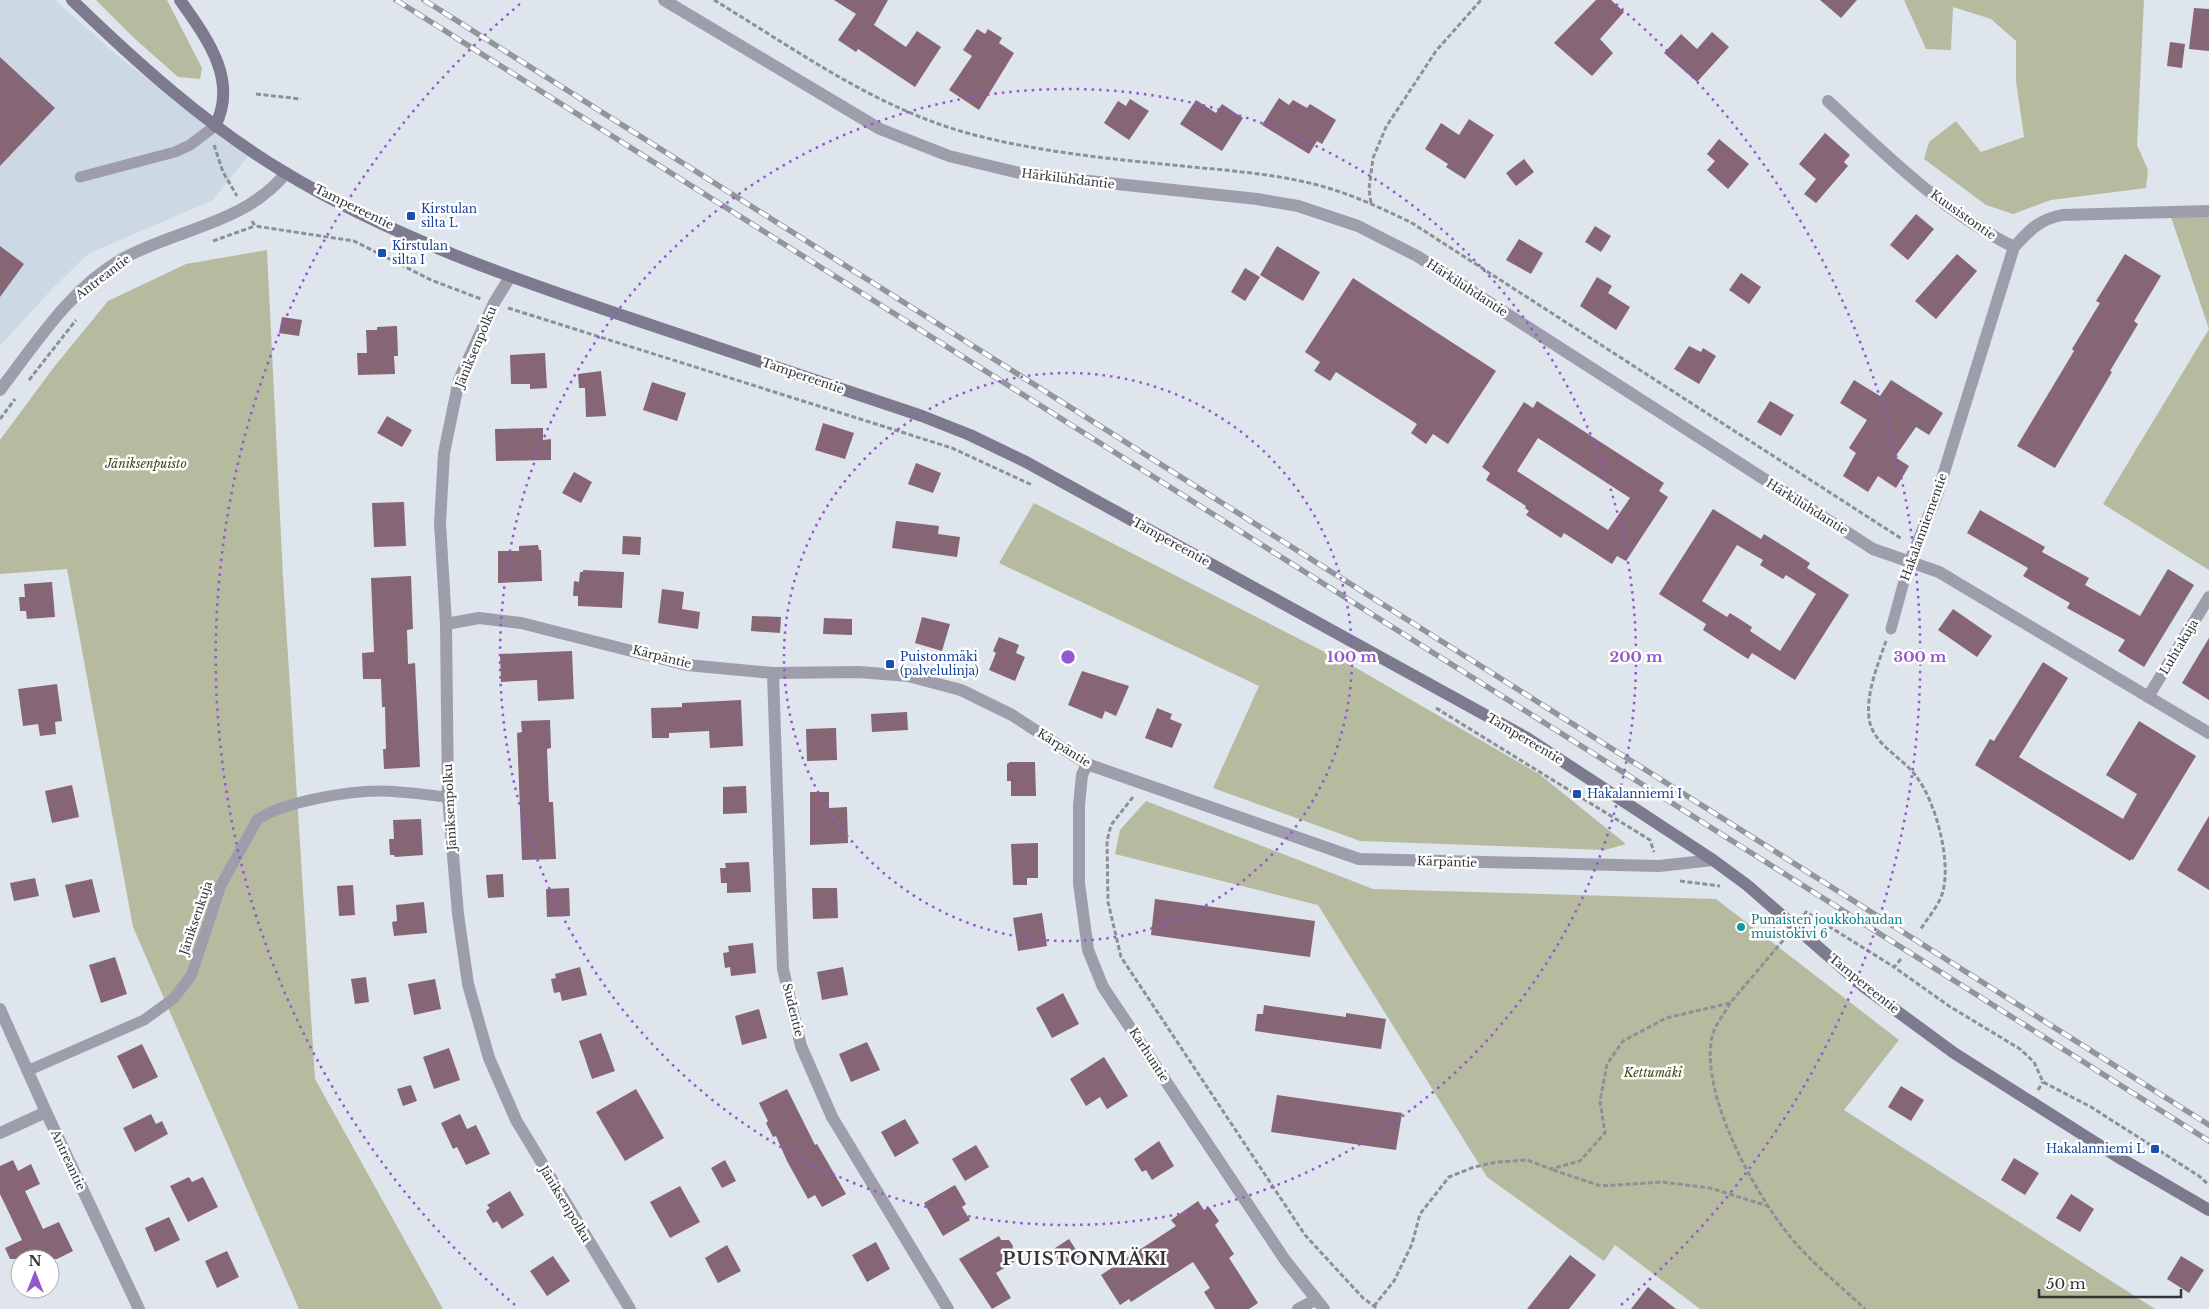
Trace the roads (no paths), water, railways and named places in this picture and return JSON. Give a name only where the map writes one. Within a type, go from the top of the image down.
[{"type":"main road","name":"Tampereentie","points":[[72,0],[120,46],[215,126],[286,173],[357,210],[510,278],[922,416],[970,435],[1043,472],[1527,738],[1713,860],[1747,885],[1864,986],[1954,1053],[2118,1156],[2209,1210]]},
{"type":"main road","points":[[180,0],[207,39],[221,70],[224,103],[215,126]]},
{"type":"street","name":"Härkiluhdantie","points":[[664,0],[880,129],[949,156],[1024,174],[1257,199],[1326,214],[1358,226],[1417,256],[1874,549],[1909,563],[1939,572],[2209,733]]},
{"type":"street","name":"Kuusistontie","points":[[1828,100],[1896,164],[1962,217],[1990,236],[2014,247]]},
{"type":"street","name":"Antreantie","points":[[0,390],[67,304],[114,266],[161,240],[244,208],[264,196],[286,173]]},
{"type":"street","points":[[2014,247],[2031,228],[2046,218],[2062,215],[2209,211]]},
{"type":"street","name":"Hakalanniementie","points":[[1909,563],[1942,480],[2014,247]]},
{"type":"street","name":"Jäniksenpolku","points":[[510,278],[494,303],[459,380],[444,454],[440,523],[446,624],[448,797],[458,914],[468,984],[489,1058],[516,1120],[630,1309]]},
{"type":"street","name":"Luhtakuja","points":[[2148,697],[2209,597]]},
{"type":"street","name":"Kärpäntie","points":[[446,624],[479,618],[520,623],[687,665],[773,672],[860,672],[908,676],[960,690],[1012,715],[1087,764],[1359,859],[1659,866],[1713,860]]},
{"type":"street","name":"Sudentie","points":[[773,672],[783,969],[801,1046],[832,1117],[948,1309]]},
{"type":"street","name":"Karhuntie","points":[[1087,764],[1082,775],[1079,805],[1079,883],[1088,950],[1103,987],[1284,1260],[1319,1304]]},
{"type":"street","name":"Antreantie","points":[[0,1009],[27,1071],[139,1309]]},
{"type":"street","points":[[0,1133],[46,1112]]},
{"type":"street","points":[[1298,1309],[1319,1304]]},
{"type":"lane","points":[[80,177],[175,152],[190,145],[215,126]]},
{"type":"lane","name":"Hakalanniementie","points":[[1890,628],[1909,563]]},
{"type":"lane","name":"Jäniksenkuja","points":[[27,1071],[144,1020],[173,1000],[191,976],[221,885],[257,820],[301,801],[379,791],[448,797]]},
{"type":"railway","points":[[396,0],[2209,1141]]},
{"type":"railway","points":[[424,0],[2209,1125]]},
{"type":"place","name":"Kirstulan silta L","points":[[411,216]]},
{"type":"place","name":"Kirstulan silta I","points":[[382,253]]},
{"type":"place","name":"Puistonmäki (palvelulinja)","points":[[890,664]]},
{"type":"place","name":"Hakalanniemi I","points":[[1577,794]]},
{"type":"place","name":"Punaisten joukkohaudan muistokivi 6","points":[[1741,927]]},
{"type":"place","name":"Hakalanniemi L","points":[[2155,1149]]},
{"type":"district","name":"PUISTONMÄKI","points":[[1085,1259]]},
{"type":"park label","name":"Jäniksenpuisto","points":[[146,464]]},
{"type":"park label","name":"Kettumäki","points":[[1653,1073]]}]
